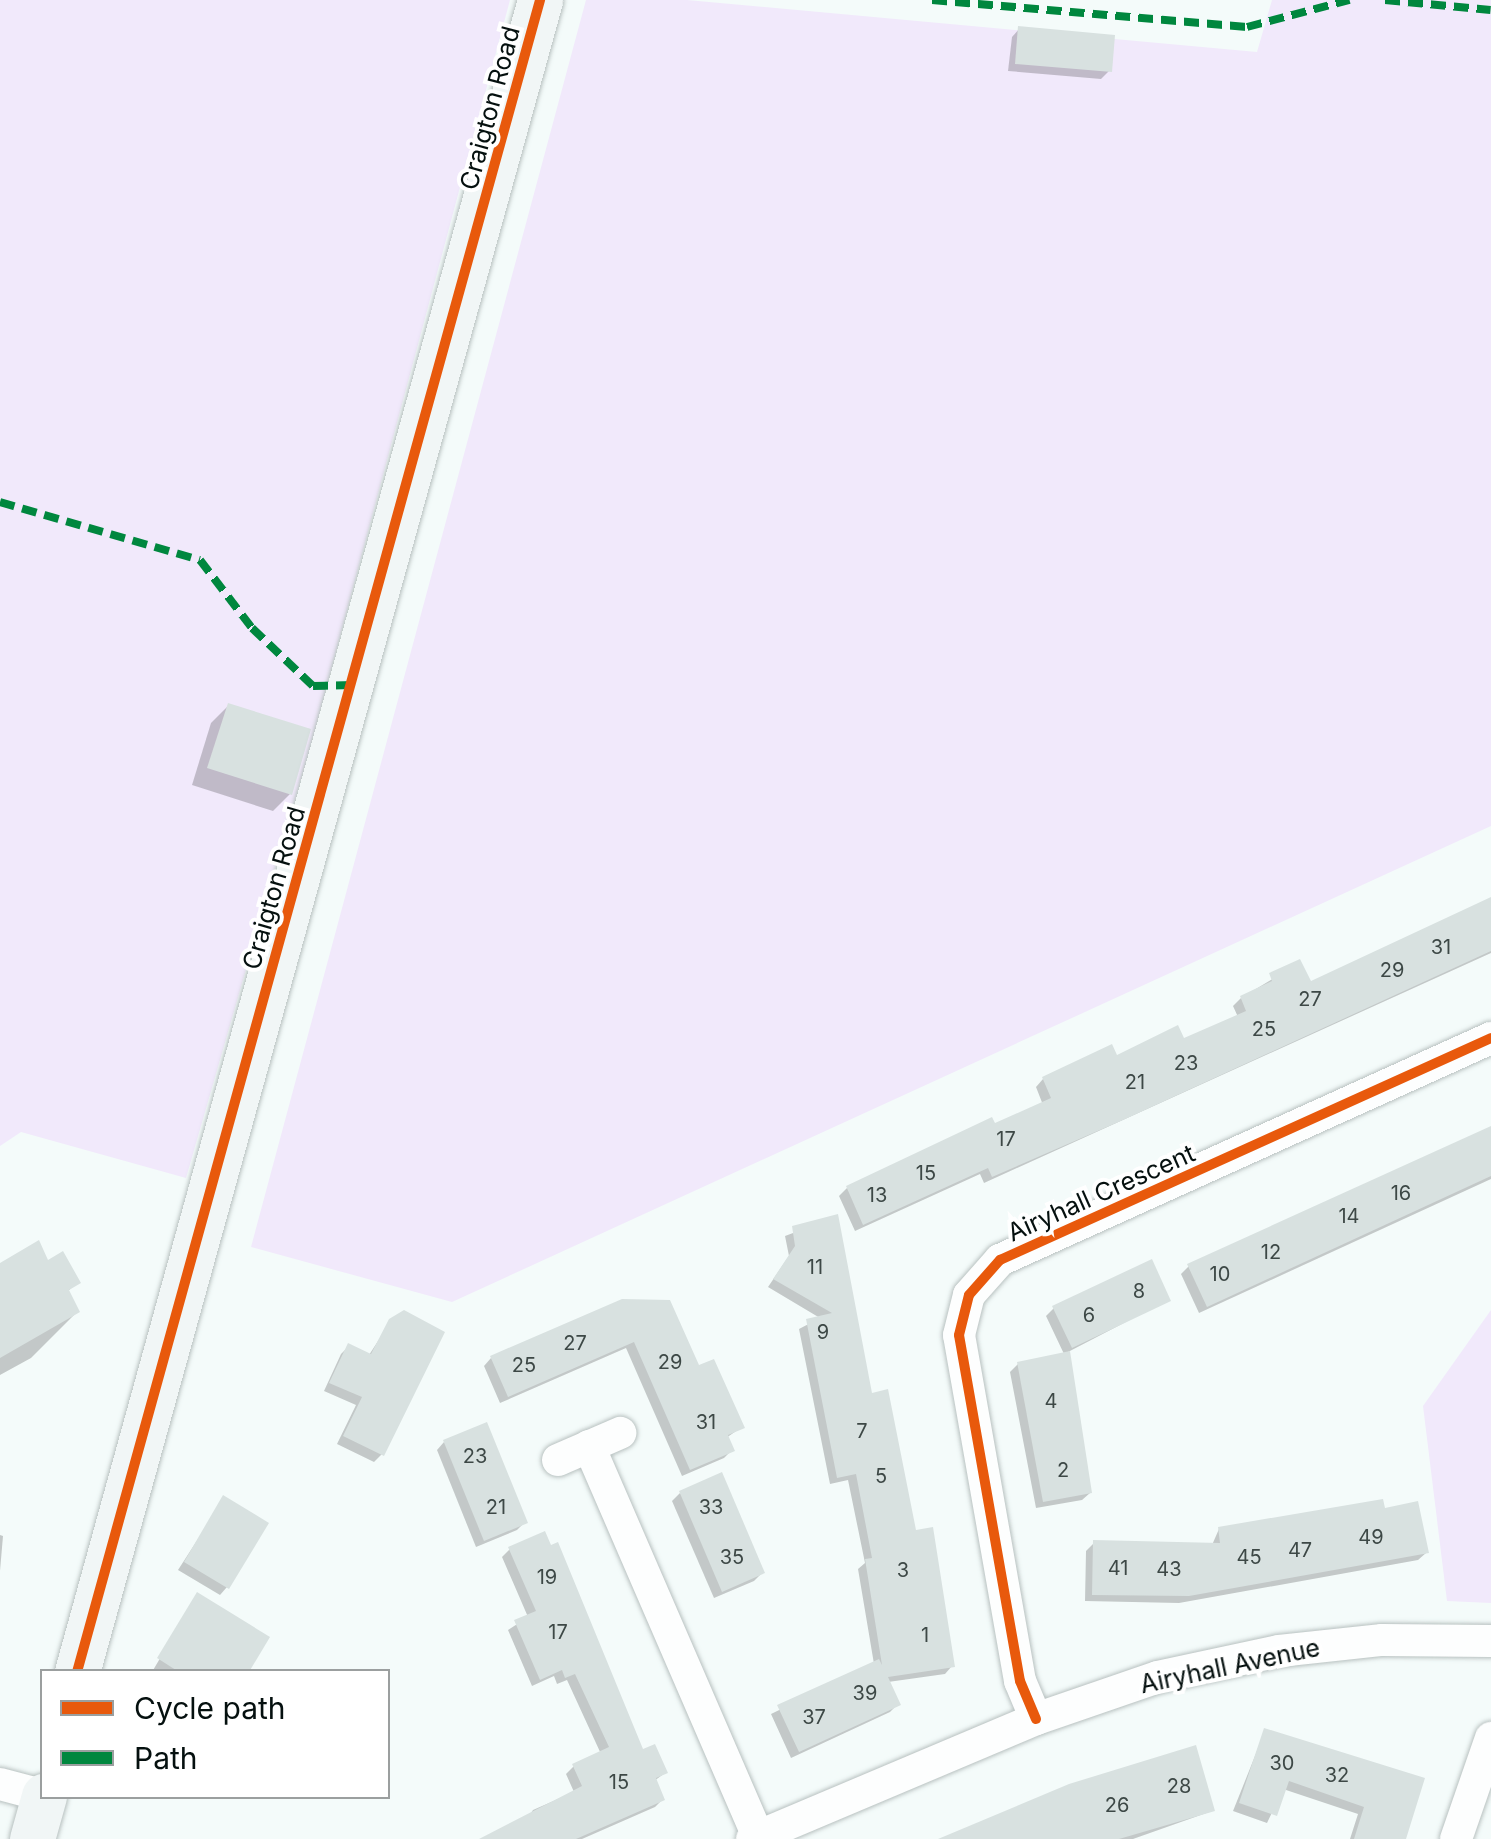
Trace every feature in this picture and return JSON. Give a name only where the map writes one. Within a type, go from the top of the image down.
[{"type":"street","name":"Craigton Road","points":[[78,1669],[540,0]]},
{"type":"street","name":"Airyhall Crescent","points":[[1036,1719],[1020,1681],[960,1335],[969,1295],[1000,1260],[1491,1038]]},
{"type":"street","points":[[558,1460],[620,1433]]},
{"type":"street","name":"Airyhall Avenue","points":[[588,1446],[755,1838],[1036,1719],[1158,1677],[1280,1651],[1382,1640],[1491,1641]]},
{"type":"street","points":[[1456,1839],[1491,1738]]},
{"type":"street","points":[[0,1784],[40,1795]]},
{"type":"street","points":[[32,1839],[42,1799]]},
{"type":"shaded area","points":[[0,0],[510,0],[315,730],[186,1178],[21,1132],[0,1146]]},
{"type":"shaded area","points":[[586,0],[687,0],[1257,52],[1272,0],[1491,0],[1491,826],[452,1302],[251,1247]]},
{"type":"shaded area","points":[[1491,1310],[1491,1603],[1447,1601],[1423,1406]]},
{"type":"building","points":[[1018,26],[1115,35],[1112,72],[1015,64]]},
{"type":"building","points":[[228,703],[311,729],[292,795],[207,768]]},
{"type":"building","points":[[1491,897],[1491,951],[1123,1120],[992,1177],[988,1168],[863,1225],[846,1186],[992,1117],[995,1123],[1051,1098],[1042,1077],[1112,1044],[1117,1055],[1178,1025],[1184,1038],[1246,1011],[1240,996],[1272,981],[1269,973],[1300,959],[1311,981]]},
{"type":"building","points":[[1491,1126],[1491,1176],[1207,1307],[1187,1264]]},
{"type":"building","points":[[838,1214],[872,1393],[888,1389],[916,1530],[933,1527],[955,1667],[888,1677],[901,1705],[799,1752],[777,1705],[879,1659],[882,1665],[865,1559],[872,1558],[856,1474],[837,1478],[806,1319],[832,1313],[773,1279],[795,1246],[792,1226]]},
{"type":"building","points":[[39,1240],[48,1260],[63,1251],[81,1283],[69,1290],[80,1312],[0,1358],[0,1263]]},
{"type":"building","points":[[1152,1259],[1171,1301],[1072,1348],[1052,1306]]},
{"type":"building","points":[[622,1299],[670,1300],[699,1365],[714,1359],[745,1428],[728,1435],[735,1451],[690,1470],[634,1342],[508,1397],[490,1356]]},
{"type":"building","points":[[404,1310],[445,1332],[384,1456],[343,1436],[362,1397],[329,1383],[348,1343],[371,1354],[389,1319]]},
{"type":"building","points":[[1070,1351],[1092,1493],[1043,1502],[1017,1362]]},
{"type":"building","points":[[487,1422],[528,1523],[484,1541],[443,1440]]},
{"type":"building","points":[[722,1472],[765,1573],[722,1592],[679,1491]]},
{"type":"building","points":[[223,1495],[269,1523],[229,1589],[184,1562]]},
{"type":"building","points":[[1383,1499],[1385,1508],[1418,1501],[1429,1553],[1189,1596],[1092,1595],[1093,1540],[1220,1543],[1218,1527]]},
{"type":"building","points":[[545,1531],[551,1545],[558,1542],[643,1749],[655,1744],[668,1773],[656,1778],[665,1800],[576,1839],[479,1839],[582,1786],[572,1764],[609,1747],[575,1674],[565,1678],[562,1670],[540,1680],[514,1620],[536,1611],[508,1547]]},
{"type":"building","points":[[197,1592],[270,1637],[251,1669],[174,1669],[157,1658]]},
{"type":"building","points":[[1264,1728],[1425,1778],[1406,1839],[1354,1839],[1364,1807],[1289,1781],[1277,1816],[1239,1803]]},
{"type":"building","points":[[1196,1745],[1215,1811],[1119,1839],[938,1839],[1069,1784]]},
{"type":"marked path","points":[[932,0],[1247,27],[1349,0]]},
{"type":"marked path","points":[[1385,0],[1491,10]]},
{"type":"marked path","points":[[0,502],[200,560],[252,628],[313,686],[353,685]]},
{"type":"cycle path","points":[[78,1669],[540,0]]},
{"type":"cycle path","points":[[1036,1719],[1020,1681],[959,1335],[969,1295],[1000,1260],[1491,1038]]}]
